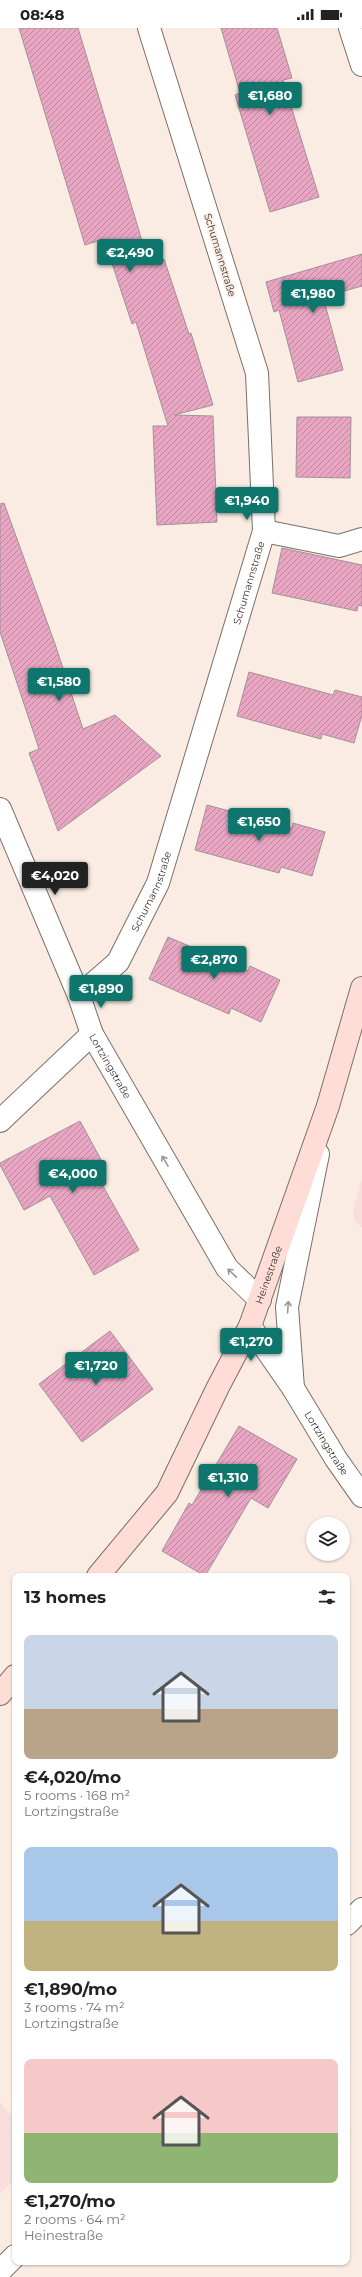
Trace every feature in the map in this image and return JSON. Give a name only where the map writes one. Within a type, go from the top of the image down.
[{"type":"main road","name":"Heinestraße","points":[[101,1573],[167,1494],[218,1387],[250,1326],[328,1106],[362,988]]},
{"type":"main road","points":[[0,1694],[12,1680]]},
{"type":"street","name":"Schumannstraße","points":[[78,996],[118,962],[158,883],[264,531],[257,373],[149,28]]},
{"type":"street","points":[[350,28],[360,54]]},
{"type":"street","points":[[264,531],[339,546],[362,539]]},
{"type":"street","name":"Lortzingstraße","points":[[0,809],[78,996],[92,1034],[227,1268],[260,1300]]},
{"type":"street","points":[[0,1121],[92,1034]]},
{"type":"street","name":"Lortzingstraße","points":[[293,1388],[287,1307],[328,1106]]},
{"type":"street","name":"Lortzingstraße","points":[[250,1326],[293,1388],[336,1459],[362,1496]]},
{"type":"street","points":[[350,1921],[362,1909]]},
{"type":"street","points":[[0,2271],[12,2259]]},
{"type":"shaded area","points":[[362,1179],[362,1228],[354,1220],[353,1212]]},
{"type":"shaded area","points":[[0,2102],[12,2117],[12,2182],[0,2194]]},
{"type":"building","points":[[19,28],[78,28],[149,264],[164,259],[189,334],[191,333],[213,405],[174,415],[213,416],[217,522],[157,525],[153,426],[168,426],[136,322],[132,324],[104,239],[85,245]]},
{"type":"building","points":[[221,28],[277,28],[292,78],[283,80],[319,197],[270,212],[235,95],[240,93]]},
{"type":"building","points":[[362,254],[362,286],[323,297],[343,370],[298,382],[279,310],[274,312],[266,282]]},
{"type":"building","points":[[297,417],[351,417],[350,478],[296,477]]},
{"type":"building","points":[[4,503],[55,644],[83,729],[115,715],[161,756],[58,831],[29,753],[39,749],[0,632],[0,504]]},
{"type":"building","points":[[282,548],[362,565],[362,606],[358,605],[357,611],[272,593]]},
{"type":"building","points":[[249,672],[333,695],[335,690],[362,697],[362,715],[354,743],[322,734],[321,739],[237,716]]},
{"type":"building","points":[[207,805],[292,828],[293,823],[325,832],[312,876],[281,867],[279,873],[195,850]]},
{"type":"building","points":[[168,937],[248,971],[250,966],[280,980],[261,1022],[231,1008],[229,1014],[149,979]]},
{"type":"building","points":[[80,1121],[105,1167],[95,1172],[139,1250],[94,1275],[50,1196],[24,1210],[0,1165],[0,1163]]},
{"type":"building","points":[[110,1331],[153,1389],[82,1442],[39,1384]]},
{"type":"building","points":[[239,1426],[297,1459],[268,1508],[251,1498],[207,1573],[200,1573],[162,1551],[189,1503],[192,1505]]}]
